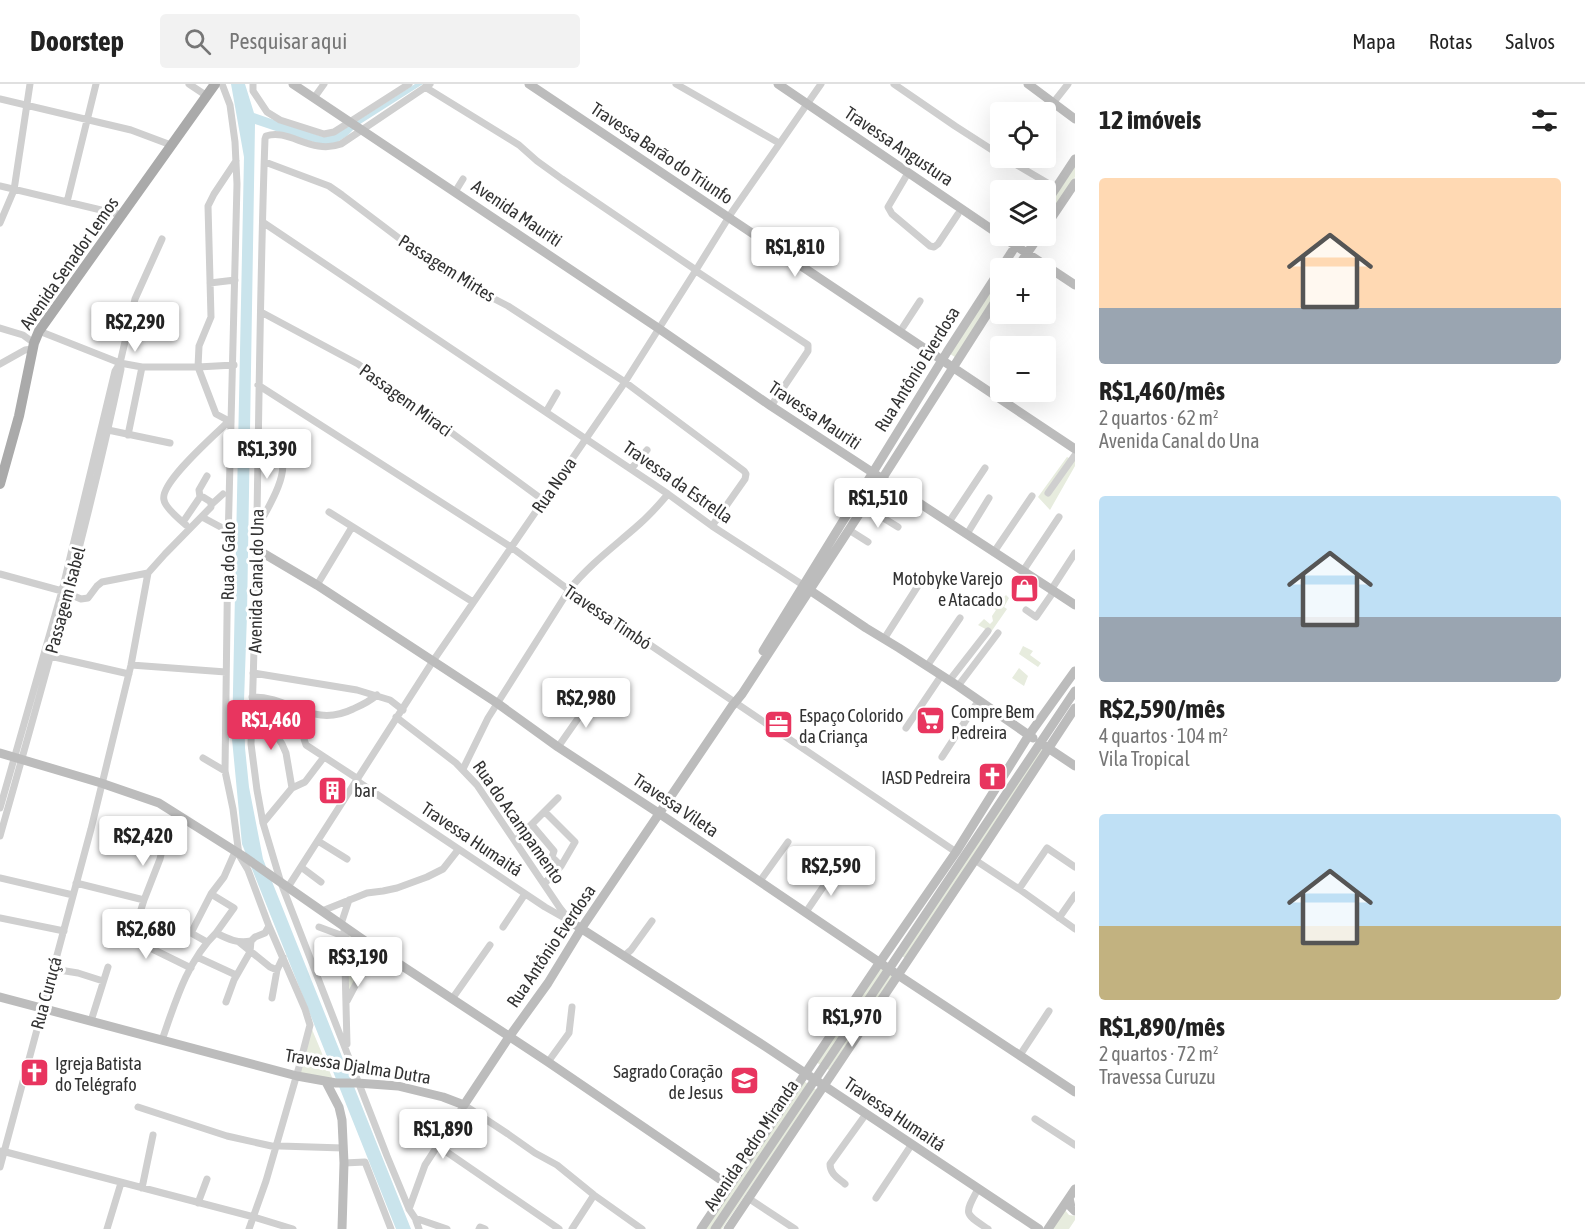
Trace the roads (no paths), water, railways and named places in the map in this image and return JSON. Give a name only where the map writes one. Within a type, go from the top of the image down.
[{"type":"main road","name":"Avenida Senador Lemos","points":[[0,484],[19,416],[33,346],[39,331],[215,84]]},
{"type":"street","points":[[0,223],[14,190],[30,84]]},
{"type":"street","points":[[67,202],[96,84]]},
{"type":"street","points":[[189,84],[207,96]]},
{"type":"street","name":"Rua do Galo","points":[[222,84],[230,105],[237,184],[234,365],[230,421],[225,771],[239,854],[248,870],[310,1025],[298,1076]]},
{"type":"street","points":[[253,84],[253,91],[267,112],[280,120],[324,134],[355,125],[428,86],[519,145],[562,179],[808,345],[808,351],[771,406]]},
{"type":"street","points":[[293,84],[355,125]]},
{"type":"street","points":[[314,98],[324,84]]},
{"type":"street","name":"Travessa Barão do Triunfo","points":[[529,84],[571,109],[730,214],[1073,444]]},
{"type":"street","name":"Travessa Barão do Triunfo","points":[[538,84],[571,109]]},
{"type":"street","points":[[676,84],[779,143]]},
{"type":"street","name":"Travessa Angustura","points":[[778,84],[990,228]]},
{"type":"street","name":"Rua Nova","points":[[282,883],[302,867],[396,717],[403,710],[473,602],[625,382],[730,214],[821,84]]},
{"type":"street","points":[[894,84],[990,148]]},
{"type":"street","points":[[1029,84],[1052,102]]},
{"type":"street","points":[[1054,102],[1068,84]]},
{"type":"street","points":[[355,125],[406,85]]},
{"type":"street","points":[[0,99],[131,130],[171,145]]},
{"type":"street","points":[[1056,105],[1075,119]]},
{"type":"street","name":"Avenida Canal do Una","points":[[282,883],[263,824],[252,747],[265,139],[269,134],[279,134],[321,147],[332,147],[341,144],[355,125]]},
{"type":"street","name":"Avenida Mauriti","points":[[355,125],[658,328]]},
{"type":"street","points":[[1056,188],[1075,159]]},
{"type":"street","points":[[191,529],[163,500],[164,493],[174,475],[230,421],[216,414],[198,367],[197,356],[211,317],[208,206],[236,162]]},
{"type":"street","name":"Passagem Mirtes","points":[[265,162],[329,186],[408,245],[508,306],[625,382],[746,472],[745,479],[712,526]]},
{"type":"street","points":[[1022,168],[1042,180]]},
{"type":"street","points":[[908,173],[888,207],[890,212],[930,246],[934,247],[938,244],[958,214]]},
{"type":"street","points":[[455,192],[464,179]]},
{"type":"street","points":[[1056,211],[1075,183]]},
{"type":"street","points":[[0,186],[122,215]]},
{"type":"street","name":"Travessa da Estrella","points":[[264,223],[668,494],[712,526],[979,700],[1075,766]]},
{"type":"street","name":"Passagem Isabel","points":[[0,808],[50,656],[115,371],[120,363],[135,298],[162,239]]},
{"type":"street","name":"Rua Antônio Everdosa","points":[[408,1209],[425,1165],[734,704],[806,588],[872,473],[1014,246]]},
{"type":"street","name":"Travessa Angustura","points":[[1016,246],[1075,285]]},
{"type":"street","points":[[1024,258],[1032,246]]},
{"type":"street","points":[[210,283],[235,280]]},
{"type":"street","name":"Travessa Barão do Triunfo","points":[[844,291],[903,327],[943,358]]},
{"type":"street","points":[[903,327],[920,301]]},
{"type":"street","name":"Rua Antônio Everdosa","points":[[806,588],[849,530],[990,309]]},
{"type":"street","name":"Passagem Miraci","points":[[261,312],[358,364],[543,500]]},
{"type":"street","points":[[0,328],[23,335],[33,346],[0,364]]},
{"type":"street","name":"Travessa Mauriti","points":[[658,328],[771,406],[1075,605]]},
{"type":"street","points":[[39,331],[120,363],[142,367],[234,365]]},
{"type":"street","name":"Passagem Isabel","points":[[0,836],[18,758],[108,430],[121,369],[120,363]]},
{"type":"street","points":[[128,435],[142,367]]},
{"type":"street","name":"Travessa Timbó","points":[[258,385],[510,548],[734,704],[956,852]]},
{"type":"street","points":[[546,412],[557,393]]},
{"type":"street","points":[[108,430],[170,443]]},
{"type":"street","points":[[258,526],[283,471],[278,453],[259,435]]},
{"type":"street","points":[[631,469],[647,450]]},
{"type":"street","points":[[1048,493],[1075,455]]},
{"type":"street","points":[[948,522],[985,468]]},
{"type":"street","points":[[183,522],[200,497],[199,490],[207,476]]},
{"type":"street","points":[[863,488],[870,489],[872,495]]},
{"type":"street","points":[[0,574],[81,599],[88,598],[102,582],[148,573],[223,494]]},
{"type":"street","points":[[463,769],[488,718],[569,590],[595,561],[643,521],[668,494]]},
{"type":"street","points":[[994,552],[1032,496]]},
{"type":"street","points":[[200,497],[212,504]]},
{"type":"street","points":[[967,534],[989,498]]},
{"type":"street","points":[[257,500],[271,500]]},
{"type":"street","points":[[864,506],[898,527]]},
{"type":"street","points":[[329,512],[473,602]]},
{"type":"street","points":[[202,517],[228,531]]},
{"type":"street","points":[[1023,571],[1059,517]]},
{"type":"street","points":[[317,585],[352,526]]},
{"type":"street","points":[[849,530],[868,542]]},
{"type":"street","name":"Travessa Vileta","points":[[256,549],[317,585],[434,661],[558,747],[1075,1092]]},
{"type":"street","points":[[1026,610],[1036,617],[1075,553]]},
{"type":"street","name":"Rua Curuçá","points":[[0,1167],[2,1151],[91,829],[129,674],[148,573]]},
{"type":"street","points":[[884,639],[921,581]]},
{"type":"street","points":[[927,666],[960,618]]},
{"type":"street","points":[[950,681],[988,631]]},
{"type":"street","points":[[906,728],[998,633]]},
{"type":"street","points":[[50,656],[129,674]]},
{"type":"street","points":[[131,665],[226,672]]},
{"type":"street","name":"Avenida Pedro Miranda","points":[[701,1229],[956,852],[1029,735],[1075,671]]},
{"type":"street","points":[[254,673],[377,695],[390,700],[403,710]]},
{"type":"street","name":"Avenida Pedro Miranda","points":[[729,1228],[889,968],[1075,690]]},
{"type":"street","points":[[252,697],[268,697],[306,713],[323,716],[342,714],[370,702],[377,695]]},
{"type":"street","points":[[558,747],[593,697]]},
{"type":"street","points":[[942,757],[979,700]]},
{"type":"street","name":"Avenida Pedro Miranda","points":[[714,1229],[898,975],[1075,708]]},
{"type":"street","points":[[252,713],[266,720],[282,744],[286,753],[292,788]]},
{"type":"street","name":"Travessa Humaitá","points":[[306,713],[304,742],[308,746],[458,850],[545,908],[571,922]]},
{"type":"street","name":"Rua do Acampamento","points":[[396,717],[463,769],[485,795],[571,922],[582,929]]},
{"type":"street","points":[[0,753],[159,803],[239,854],[730,1186]]},
{"type":"street","points":[[263,824],[292,788],[305,782],[324,757]]},
{"type":"street","points":[[203,758],[225,771]]},
{"type":"street","points":[[515,841],[558,798]]},
{"type":"street","points":[[544,884],[561,866],[575,842],[545,812]]},
{"type":"street","points":[[180,817],[165,837],[160,859],[134,932],[134,939],[190,968]]},
{"type":"street","points":[[532,825],[555,851],[552,857],[561,866]]},
{"type":"street","points":[[318,841],[347,859]]},
{"type":"street","points":[[760,881],[789,842]]},
{"type":"street","points":[[1020,889],[1047,848],[1075,867]]},
{"type":"street","points":[[322,910],[367,892],[390,889],[427,877],[443,869],[458,850]]},
{"type":"street","points":[[207,942],[191,933],[211,894],[239,854]]},
{"type":"street","points":[[975,860],[1075,929]]},
{"type":"street","points":[[302,867],[321,882]]},
{"type":"street","points":[[806,912],[836,868]]},
{"type":"street","points":[[0,878],[73,895]]},
{"type":"street","points":[[76,883],[144,900]]},
{"type":"street","points":[[282,883],[358,1083],[408,1209],[419,1229]]},
{"type":"street","points":[[162,1040],[181,986],[190,968],[234,908],[211,894]]},
{"type":"street","points":[[503,927],[525,894]]},
{"type":"street","points":[[1059,918],[1075,895]]},
{"type":"street","points":[[347,1050],[346,937],[343,925],[349,900]]},
{"type":"street","points":[[0,918],[64,931]]},
{"type":"street","points":[[624,956],[652,921]]},
{"type":"street","points":[[185,924],[193,928]]},
{"type":"street","points":[[239,942],[251,940],[265,933],[269,926]]},
{"type":"street","points":[[319,927],[346,937]]},
{"type":"street","name":"Travessa Humaitá","points":[[582,929],[1039,1229]]},
{"type":"street","points":[[216,933],[239,942],[277,970]]},
{"type":"street","points":[[226,1002],[236,975],[250,952],[251,940]]},
{"type":"street","points":[[452,999],[490,945]]},
{"type":"street","points":[[346,1003],[375,948]]},
{"type":"street","points":[[197,957],[236,975]]},
{"type":"street","points":[[272,998],[277,970],[283,957]]},
{"type":"street","points":[[92,1021],[108,967]]},
{"type":"street","points":[[53,969],[78,973],[104,981]]},
{"type":"street","name":"Travessa Djalma Dutra","points":[[0,997],[298,1076],[331,1082],[380,1084],[443,1097],[464,1105],[535,1153],[557,1165],[642,1229]]},
{"type":"street","points":[[548,1062],[569,1033],[572,1007]]},
{"type":"street","points":[[1020,1056],[1048,1011]]},
{"type":"street","points":[[251,1229],[298,1076]]},
{"type":"street","points":[[331,1082],[342,1120],[344,1162],[342,1229]]},
{"type":"street","points":[[138,1107],[227,1136],[278,1147],[343,1148]]},
{"type":"street","points":[[845,1184],[832,1173],[830,1164],[866,1114]]},
{"type":"street","points":[[1035,1119],[1075,1145]]},
{"type":"street","points":[[141,1188],[153,1135]]},
{"type":"street","points":[[876,1198],[912,1144]]},
{"type":"street","points":[[438,1146],[559,1229]]},
{"type":"street","points":[[2,1151],[292,1229]]},
{"type":"street","points":[[344,1162],[364,1162],[391,1229]]},
{"type":"street","points":[[198,1203],[207,1179]]},
{"type":"street","points":[[107,1229],[121,1183]]},
{"type":"street","points":[[978,1189],[968,1213],[988,1229]]},
{"type":"street","points":[[1048,1229],[1075,1189]]},
{"type":"street","points":[[572,1229],[594,1195]]},
{"type":"street","points":[[748,1198],[795,1229]]},
{"type":"street","points":[[1069,1198],[1071,1207],[1075,1211]]},
{"type":"street","points":[[415,1218],[447,1229]]},
{"type":"street","points":[[479,1229],[480,1227],[485,1229]]},
{"type":"water","points":[[231,84],[245,84],[254,113],[323,137],[338,133],[415,84],[423,84],[357,126],[336,143],[324,145],[255,124],[244,701],[249,787],[263,859],[411,1229],[396,1229],[242,844],[232,739],[244,157]]},
{"type":"place","name":"Motobyke Varejo e Atacado","points":[[1024,588]]},
{"type":"place","name":"Compre Bem Pedreira","points":[[930,721]]},
{"type":"place","name":"Espaço Colorido da Criança","points":[[778,725]]},
{"type":"place","name":"IASD Pedreira","points":[[992,777]]},
{"type":"place","name":"bar","points":[[333,790]]},
{"type":"place","name":"Igreja Batista do Telégrafo","points":[[34,1073]]},
{"type":"place","name":"Sagrado Coração de Jesus","points":[[744,1081]]}]
